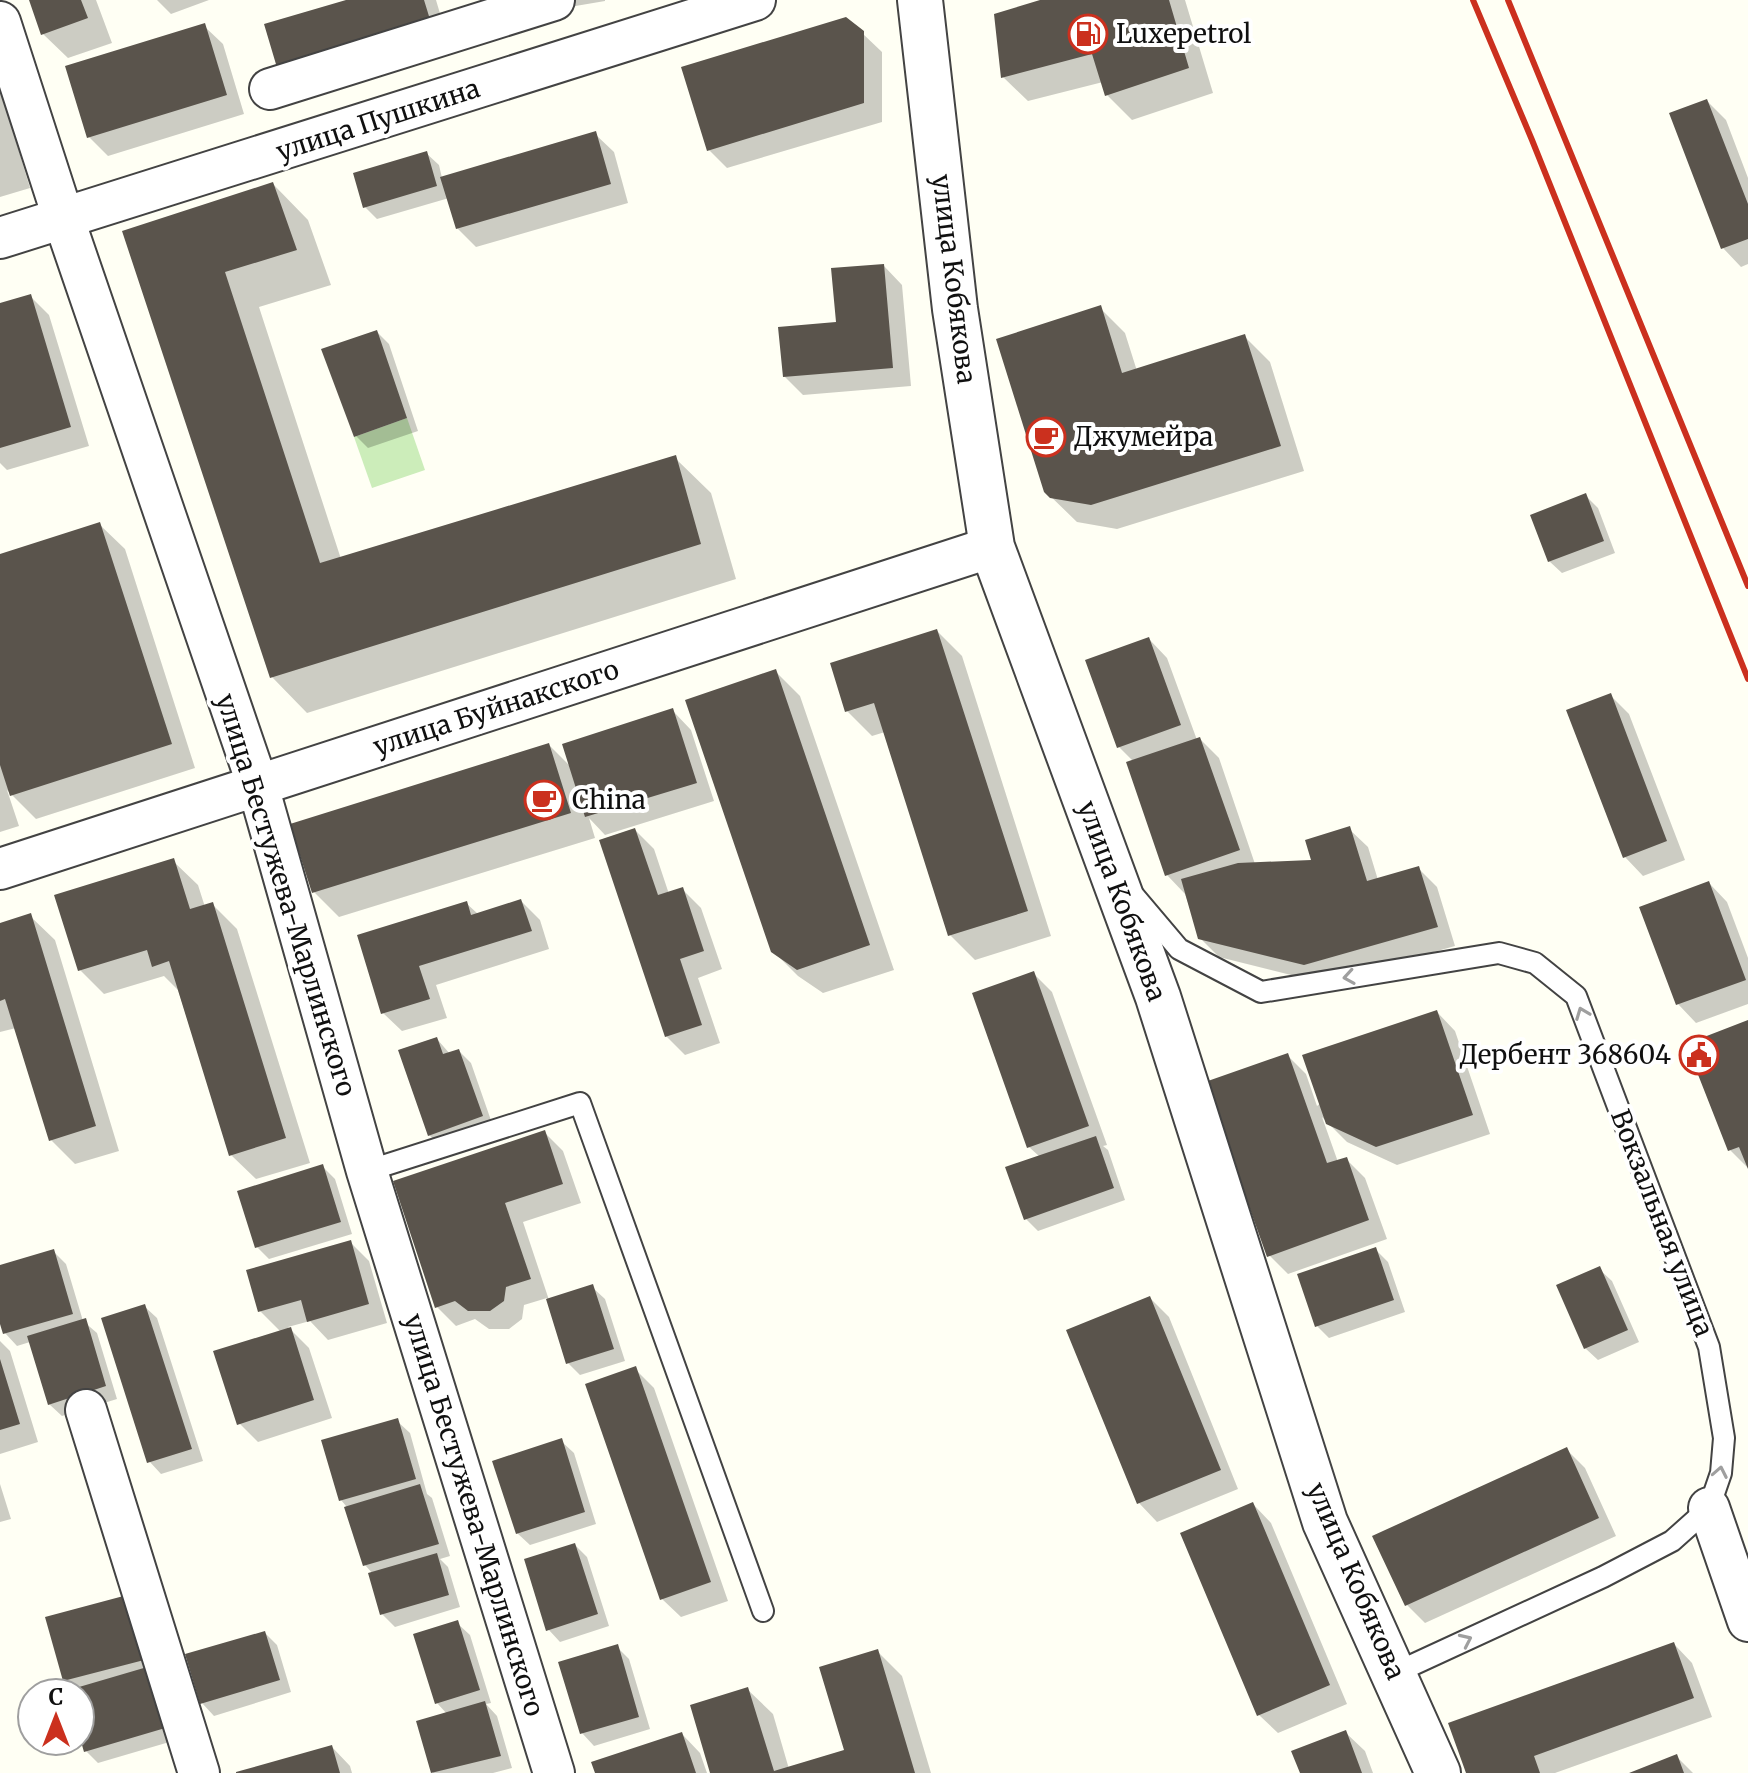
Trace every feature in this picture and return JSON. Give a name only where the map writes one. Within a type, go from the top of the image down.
[{"type":"street","points":[[270,89],[554,0]]},
{"type":"street","name":"улица Пушкина","points":[[0,238],[755,0]]},
{"type":"street","name":"улица Кобякова","points":[[920,0],[955,309],[992,547],[1158,997],[1325,1522],[1438,1773]]},
{"type":"street","name":"улица Бестужева-Марлинского","points":[[0,22],[64,220],[258,786],[367,1171],[554,1773]]},
{"type":"street","name":"улица Буйнакского","points":[[0,869],[992,547]]},
{"type":"street","points":[[86,1410],[199,1773]]},
{"type":"street","points":[[1709,1508],[1748,1621]]},
{"type":"lane","name":"Вокзальная улица","points":[[1108,864],[1179,949],[1261,992],[1499,953],[1535,963],[1576,996],[1709,1347],[1724,1438],[1721,1473],[1709,1508]]},
{"type":"lane","points":[[367,1171],[580,1103],[763,1611]]},
{"type":"lane","points":[[1395,1673],[1603,1577],[1672,1541],[1709,1508]]},
{"type":"green space","points":[[407,418],[425,470],[372,488],[354,437]]},
{"type":"building","points":[[29,0],[81,0],[88,18],[41,35]]},
{"type":"building","points":[[346,0],[424,0],[432,26],[278,71],[264,24]]},
{"type":"building","name":"Luxepetrol","points":[[1040,0],[1169,0],[1189,68],[1105,96],[1092,54],[1001,78],[994,14]]},
{"type":"building","points":[[846,17],[864,31],[864,103],[707,151],[681,67]]},
{"type":"building","points":[[205,23],[227,95],[87,138],[65,66]]},
{"type":"building","points":[[1707,99],[1748,204],[1748,239],[1721,249],[1669,113]]},
{"type":"building","points":[[596,131],[611,184],[456,229],[440,177]]},
{"type":"building","points":[[427,151],[437,186],[363,208],[353,173]]},
{"type":"building","points":[[273,182],[297,250],[225,272],[320,563],[676,455],[701,544],[270,678],[122,231]]},
{"type":"building","points":[[884,264],[893,368],[783,377],[778,327],[836,322],[831,268]]},
{"type":"building","points":[[31,294],[71,427],[0,448],[0,303]]},
{"type":"building","points":[[1101,305],[1122,373],[1245,334],[1281,446],[1091,505],[1050,498],[1044,492],[996,339]]},
{"type":"building","points":[[377,330],[407,418],[354,437],[321,349]]},
{"type":"building","points":[[1586,493],[1604,541],[1548,562],[1530,515]]},
{"type":"building","points":[[100,522],[172,744],[10,796],[0,765],[0,554]]},
{"type":"building","points":[[937,629],[1028,911],[948,936],[874,703],[845,712],[830,663]]},
{"type":"building","points":[[1149,637],[1181,725],[1117,748],[1085,660]]},
{"type":"building","points":[[776,669],[870,945],[797,970],[771,952],[685,700]]},
{"type":"building","points":[[1611,693],[1667,841],[1623,858],[1566,710]]},
{"type":"building","points":[[673,708],[697,783],[585,817],[562,744]]},
{"type":"building","points":[[1200,737],[1240,850],[1165,876],[1126,762]]},
{"type":"building","points":[[549,743],[571,813],[312,893],[290,824]]},
{"type":"building","points":[[1350,826],[1367,881],[1419,866],[1438,927],[1304,965],[1198,939],[1181,879],[1238,863],[1311,860],[1305,840]]},
{"type":"building","points":[[635,828],[658,895],[683,887],[704,951],[680,959],[702,1025],[665,1037],[599,840]]},
{"type":"building","points":[[174,858],[190,909],[213,902],[286,1138],[229,1156],[169,961],[152,967],[147,950],[78,971],[54,895]]},
{"type":"building","points":[[1709,881],[1746,980],[1676,1005],[1639,907]]},
{"type":"building","points":[[521,899],[532,931],[419,966],[430,999],[381,1014],[357,935],[467,901],[471,915]]},
{"type":"building","points":[[31,913],[96,1126],[49,1141],[5,999],[0,1001],[0,923]]},
{"type":"building","points":[[1034,971],[1089,1126],[1027,1148],[972,993]]},
{"type":"building","points":[[1437,1010],[1473,1115],[1376,1147],[1326,1124],[1302,1055]]},
{"type":"building","points":[[1748,1020],[1748,1169],[1739,1147],[1728,1151],[1686,1044]]},
{"type":"building","points":[[437,1037],[443,1054],[459,1049],[483,1116],[428,1136],[398,1050]]},
{"type":"building","points":[[1288,1053],[1327,1163],[1347,1157],[1369,1220],[1267,1257],[1205,1082]]},
{"type":"building","points":[[545,1130],[563,1184],[505,1203],[531,1279],[506,1287],[504,1301],[490,1311],[468,1311],[455,1301],[435,1308],[393,1181]]},
{"type":"building","points":[[1096,1136],[1114,1188],[1024,1220],[1005,1167]]},
{"type":"building","points":[[323,1164],[341,1222],[255,1248],[237,1191]]},
{"type":"building","points":[[351,1240],[369,1304],[307,1322],[301,1300],[258,1312],[246,1270]]},
{"type":"building","points":[[1376,1247],[1394,1300],[1315,1327],[1297,1274]]},
{"type":"building","points":[[54,1249],[73,1314],[3,1334],[0,1324],[0,1265]]},
{"type":"building","points":[[1600,1266],[1628,1330],[1584,1349],[1556,1285]]},
{"type":"building","points":[[593,1284],[614,1349],[566,1364],[546,1299]]},
{"type":"building","points":[[1150,1296],[1221,1470],[1137,1504],[1066,1330]]},
{"type":"building","points":[[145,1304],[192,1449],[147,1463],[101,1318]]},
{"type":"building","points":[[86,1318],[106,1386],[48,1405],[27,1336]]},
{"type":"building","points":[[291,1327],[314,1400],[237,1425],[213,1351]]},
{"type":"building","points":[[0,1359],[20,1424],[0,1430]]},
{"type":"building","points":[[636,1366],[711,1582],[660,1600],[585,1384]]},
{"type":"building","points":[[398,1418],[416,1479],[339,1501],[321,1440]]},
{"type":"building","points":[[562,1438],[585,1512],[516,1534],[492,1461]]},
{"type":"building","points":[[1567,1447],[1599,1518],[1405,1606],[1372,1536]]},
{"type":"building","points":[[420,1484],[439,1544],[363,1566],[344,1507]]},
{"type":"building","points":[[1253,1502],[1330,1685],[1257,1716],[1180,1533]]},
{"type":"building","points":[[575,1543],[598,1614],[546,1631],[524,1559]]},
{"type":"building","points":[[437,1553],[449,1595],[380,1615],[368,1573]]},
{"type":"building","points":[[131,1594],[148,1659],[78,1677],[62,1677],[45,1617]]},
{"type":"building","points":[[458,1620],[480,1690],[435,1704],[413,1634]]},
{"type":"building","points":[[265,1631],[280,1680],[200,1704],[185,1654]]},
{"type":"building","points":[[1674,1642],[1694,1698],[1534,1756],[1540,1773],[1466,1773],[1448,1723]]},
{"type":"building","points":[[618,1644],[639,1717],[580,1734],[558,1662]]},
{"type":"building","points":[[878,1649],[915,1773],[710,1773],[690,1705],[748,1687],[774,1771],[844,1750],[819,1667]]},
{"type":"building","points":[[154,1665],[172,1726],[96,1748],[96,1682]]},
{"type":"building","points":[[485,1701],[501,1756],[431,1773],[416,1721]]},
{"type":"building","points":[[1346,1730],[1362,1773],[1300,1773],[1291,1751]]},
{"type":"building","points":[[682,1732],[696,1773],[595,1773],[591,1762]]},
{"type":"building","points":[[332,1745],[340,1773],[236,1773],[236,1772]]},
{"type":"building","points":[[1677,1754],[1684,1773],[1629,1773]]},
{"type":"railway","points":[[1473,0],[1748,679]]},
{"type":"railway","points":[[1508,0],[1748,586]]},
{"type":"place","name":"Luxepetrol","points":[[1088,34]]},
{"type":"place","name":"Джумейра","points":[[1046,437]]},
{"type":"place","name":"China","points":[[544,800]]},
{"type":"place","name":"Дербент 368604","points":[[1699,1055]]}]
